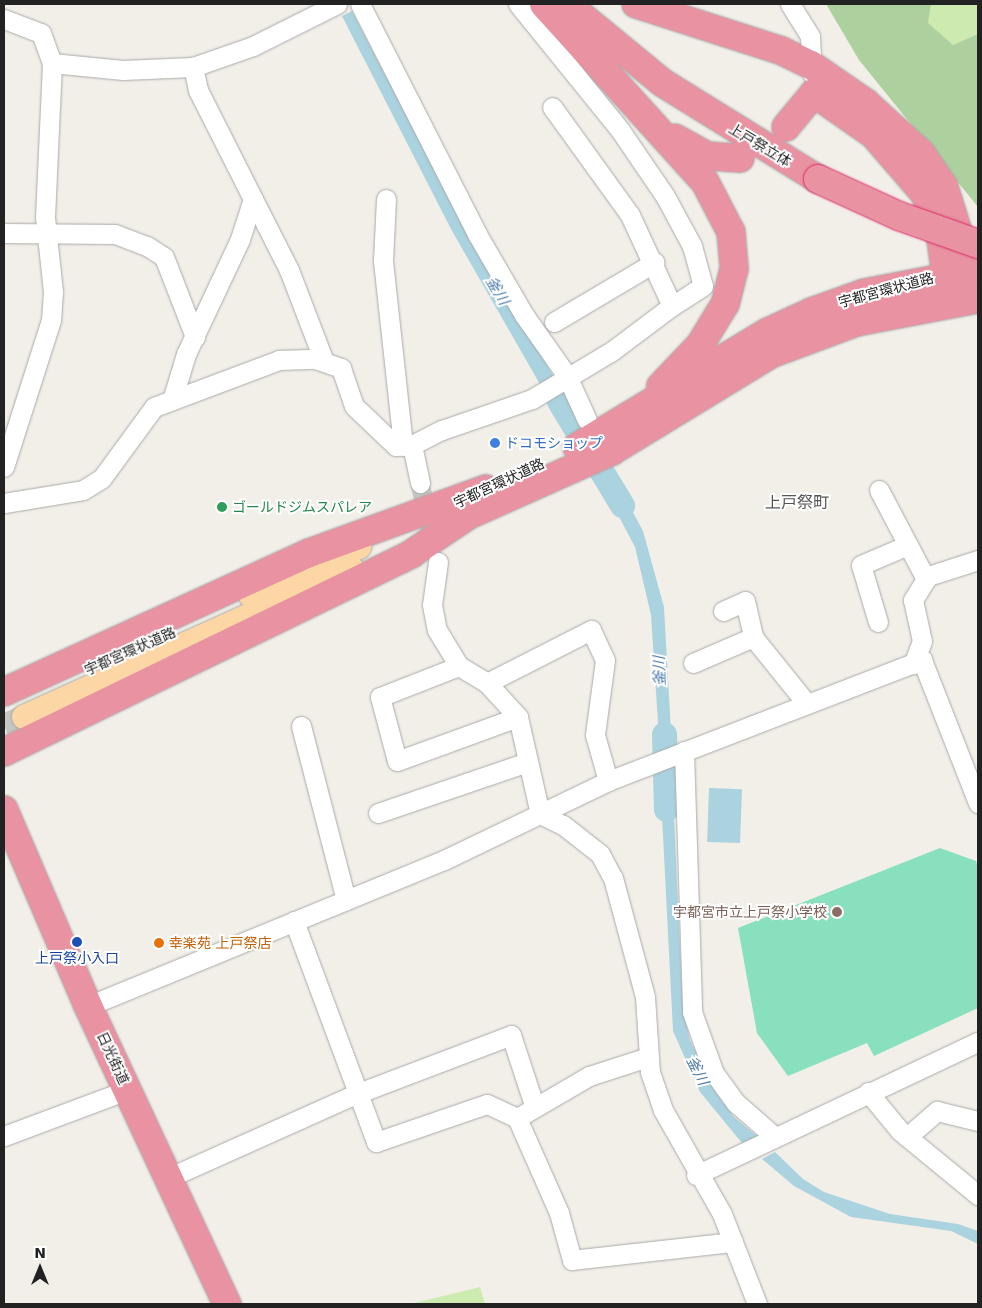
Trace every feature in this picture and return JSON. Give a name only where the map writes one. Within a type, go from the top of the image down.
[{"type":"highway","points":[[544,4],[716,197],[731,232],[734,269],[725,304],[700,345],[601,435]]},
{"type":"highway","name":"上戸祭立体","points":[[567,4],[663,83],[899,216],[978,244]]},
{"type":"highway","name":"上戸祭立体","points":[[595,4],[639,43],[736,116],[822,173],[978,231]]},
{"type":"highway","points":[[636,4],[751,38],[811,65],[866,103],[921,153],[944,187],[965,272],[976,304]]},
{"type":"highway","points":[[622,91],[692,149],[708,156],[740,158]]},
{"type":"highway","points":[[786,127],[814,93],[874,135],[913,176],[965,272]]},
{"type":"highway","name":"宇都宮環状道路","points":[[462,509],[544,473],[601,435],[768,332],[864,293],[965,272]]},
{"type":"highway","name":"宇都宮環状道路","points":[[601,435],[738,373],[812,336],[898,311],[976,304]]},
{"type":"highway","points":[[15,704],[309,553],[389,522],[462,509]]},
{"type":"highway","points":[[4,752],[410,554],[462,509]]},
{"type":"highway","name":"日光街道","points":[[4,810],[88,1006],[227,1304]]},
{"type":"street","points":[[52,64],[123,70],[193,67],[253,46],[336,4]]},
{"type":"street","points":[[360,4],[477,234],[524,315],[566,376],[601,435]]},
{"type":"street","points":[[4,503],[83,490],[102,478],[154,406],[173,397],[279,360],[324,361],[347,375],[354,406],[396,446],[408,445],[442,430],[532,399],[566,376],[612,351],[672,306],[703,286],[692,246],[665,196],[620,130],[518,4]]},
{"type":"street","points":[[790,4],[810,36],[814,93]]},
{"type":"street","points":[[4,18],[41,34],[52,64],[46,149],[51,320],[4,467]]},
{"type":"street","points":[[193,67],[198,90],[289,270],[324,361]]},
{"type":"street","points":[[552,107],[630,215],[655,262],[672,306]]},
{"type":"street","points":[[173,397],[195,336],[240,238],[253,199]]},
{"type":"street","points":[[386,199],[383,261],[408,445],[420,483]]},
{"type":"street","points":[[4,233],[115,234],[156,252],[164,258],[195,336]]},
{"type":"street","points":[[554,322],[655,262]]},
{"type":"street","points":[[879,490],[925,577]]},
{"type":"street","points":[[878,622],[861,565],[908,545]]},
{"type":"street","points":[[913,664],[922,641],[913,600],[925,577],[978,560]]},
{"type":"street","points":[[438,562],[432,604],[437,630],[459,666],[487,683],[518,717],[540,814]]},
{"type":"street","points":[[723,611],[745,602],[753,637],[807,704]]},
{"type":"street","points":[[487,683],[591,630],[605,660],[595,735],[608,781]]},
{"type":"street","points":[[693,663],[753,637]]},
{"type":"street","points":[[88,1006],[346,900],[540,814],[608,781],[922,660],[978,803]]},
{"type":"street","points":[[459,666],[380,697],[397,761],[518,717]]},
{"type":"street","points":[[301,726],[346,900]]},
{"type":"street","points":[[684,751],[692,1012],[714,1073],[736,1103],[774,1136]]},
{"type":"street","points":[[378,813],[528,762]]},
{"type":"street","points":[[540,814],[564,825],[600,854],[614,878],[645,998],[648,1057],[663,1110],[696,1175],[722,1214],[757,1304]]},
{"type":"street","points":[[294,921],[356,1094],[376,1142],[487,1104],[517,1118],[559,1214],[572,1260],[733,1242]]},
{"type":"street","points":[[168,1178],[356,1094],[511,1035],[534,1105]]},
{"type":"street","points":[[696,1175],[733,1154],[978,1042]]},
{"type":"street","points":[[517,1118],[534,1105],[589,1076],[648,1057]]},
{"type":"street","points":[[4,1136],[127,1090]]},
{"type":"street","points":[[868,1092],[907,1137],[978,1195]]},
{"type":"street","points":[[907,1137],[937,1110],[978,1121]]},
{"type":"green space","points":[[826,4],[931,4],[928,23],[953,45],[978,34],[978,207],[859,60]]},
{"type":"green space","points":[[872,4],[978,4],[978,58]]},
{"type":"green space","points":[[940,848],[976,861],[978,868],[978,1008],[874,1056],[867,1043],[788,1076],[757,1033],[738,928]]},
{"type":"green space","points":[[480,1287],[485,1304],[410,1304]]},
{"type":"water","points":[[352,11],[470,238],[554,377],[541,386],[452,231],[342,16]]},
{"type":"water","points":[[561,389],[583,425],[569,433],[547,397]]},
{"type":"water","points":[[612,473],[643,531],[664,607],[672,749],[660,753],[651,615],[635,547],[599,479]]},
{"type":"water","points":[[672,773],[683,1011],[690,1040],[713,1088],[733,1116],[758,1137],[742,1143],[700,1092],[673,1031],[660,777]]},
{"type":"water","points":[[709,788],[742,789],[740,843],[707,842]]},
{"type":"water","points":[[775,1152],[803,1179],[824,1192],[890,1214],[958,1224],[978,1231],[978,1244],[951,1231],[851,1217],[794,1186],[762,1159]]},
{"type":"waterway","name":"釜川","points":[[559,401],[622,505]]},
{"type":"waterway","name":"釜川","points":[[664,734],[666,809]]},
{"type":"tunnel","points":[[420,483],[435,550]]},
{"type":"tunnel","points":[[4,726],[24,717]]},
{"type":"place","name":"ドコモショップ","points":[[495,443]]},
{"type":"place","name":"ゴールドジムスパレア","points":[[222,507]]},
{"type":"place","name":"宇都宮市立上戸祭小学校","points":[[837,912]]},
{"type":"place","name":"上戸祭小入口","points":[[77,942]]},
{"type":"place","name":"幸楽苑 上戸祭店","points":[[159,943]]},
{"type":"district","name":"上戸祭町","points":[[797,503]]}]
